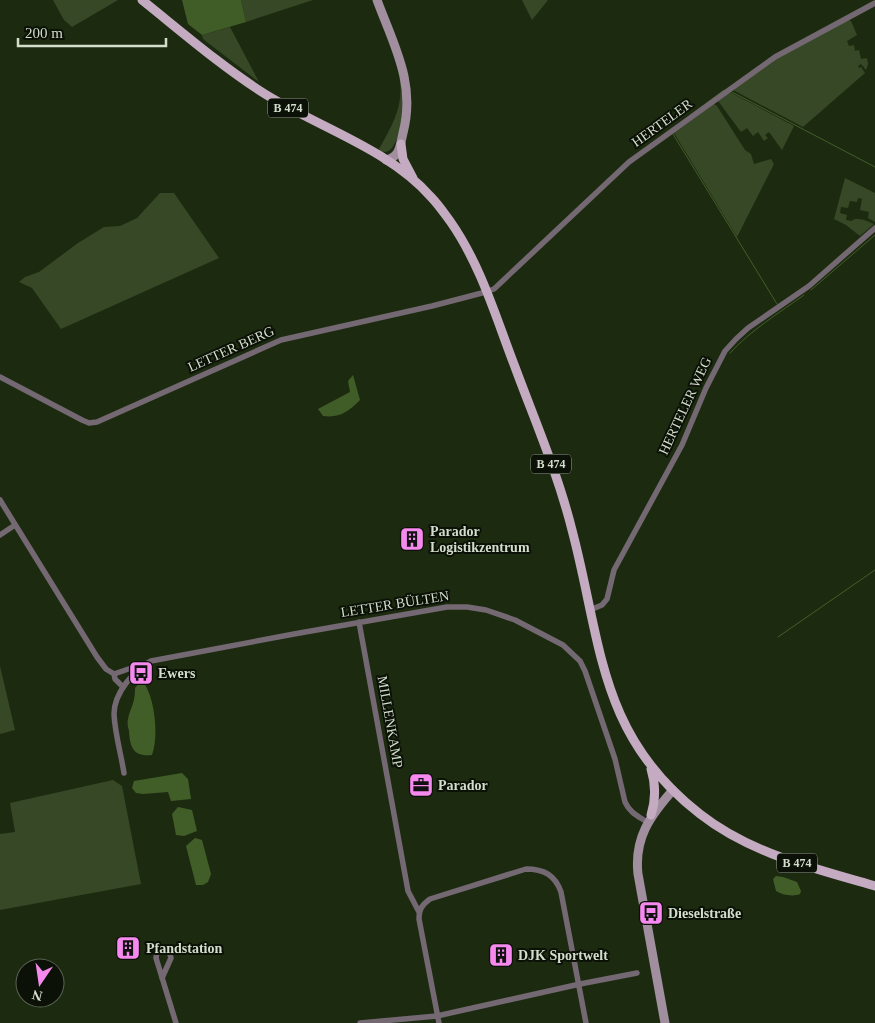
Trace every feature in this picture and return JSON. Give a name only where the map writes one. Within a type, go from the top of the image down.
[{"type":"main road","name":"B 474","points":[[142,0],[258,89],[299,114],[386,160],[431,196],[455,229],[476,267],[561,492],[576,544],[604,673],[614,702],[630,735],[649,764],[673,790],[700,814],[747,844],[808,867],[875,886]]},
{"type":"main road","points":[[402,139],[403,159],[415,182]]},
{"type":"main road","points":[[649,764],[656,792],[649,819]]},
{"type":"street","points":[[377,0],[402,67],[407,86],[408,111],[402,139],[386,160]]},
{"type":"street","name":"HERTELER","points":[[486,292],[499,284],[630,162],[775,57],[875,3]]},
{"type":"street","name":"HERTELER WEG","points":[[590,610],[602,605],[607,599],[614,570],[682,445],[706,388],[725,351],[748,328],[809,286],[875,228]]},
{"type":"street","name":"LETTER BERG","points":[[0,377],[82,420],[89,423],[96,422],[281,340],[486,292]]},
{"type":"street","points":[[0,500],[97,657],[106,669],[114,674],[115,679],[123,687]]},
{"type":"street","points":[[0,534],[15,525]]},
{"type":"street","name":"LETTER BÜLTEN","points":[[124,773],[114,712],[123,687],[134,673],[147,664],[360,622],[447,607],[467,608],[486,610],[508,617],[563,645],[572,652],[585,670],[615,758],[628,809],[649,819]]},
{"type":"street","name":"MILLENKAMP","points":[[360,622],[408,891],[419,912]]},
{"type":"street","points":[[114,674],[147,664]]},
{"type":"street","points":[[665,1023],[638,870],[639,846],[649,819],[673,790]]},
{"type":"street","points":[[439,1023],[419,912],[423,904],[430,899],[526,869],[536,869],[549,873],[558,884],[561,892],[586,1023]]},
{"type":"street","points":[[360,1023],[438,1016],[637,973]]},
{"type":"street","points":[[162,978],[176,1023]]},
{"type":"shaded area","points":[[53,0],[118,0],[72,27],[64,20]]},
{"type":"shaded area","points":[[182,0],[241,0],[246,22],[202,35],[188,24]]},
{"type":"shaded area","points":[[241,0],[313,0],[246,22]]},
{"type":"shaded area","points":[[522,0],[548,0],[532,20]]},
{"type":"shaded area","points":[[848,20],[851,21],[857,35],[847,41],[849,46],[854,45],[855,51],[859,50],[861,59],[867,58],[866,70],[861,64],[858,66],[865,73],[803,127],[733,90],[775,60]]},
{"type":"shaded area","points":[[230,27],[259,82],[203,39],[202,35]]},
{"type":"shaded area","points":[[394,58],[402,76],[405,100],[404,112],[399,135],[395,143],[389,151],[383,152],[379,149],[396,116],[399,105],[400,84]]},
{"type":"shaded area","points":[[730,92],[794,126],[782,150],[769,132],[765,135],[768,138],[764,141],[758,132],[753,136],[747,128],[741,132],[718,101]]},
{"type":"shaded area","points":[[714,104],[745,150],[751,154],[754,164],[771,159],[774,164],[737,237],[674,133]]},
{"type":"shaded area","points":[[845,178],[875,193],[875,222],[868,218],[869,212],[860,210],[862,199],[858,198],[857,202],[850,201],[848,208],[841,207],[840,213],[847,215],[846,220],[859,219],[874,224],[860,236],[846,225],[834,219]]},
{"type":"shaded area","points":[[160,193],[174,193],[219,258],[61,329],[32,288],[19,282],[25,277],[39,272],[78,243],[104,227],[120,226],[137,218]]},
{"type":"shaded area","points":[[353,375],[360,400],[352,408],[339,415],[323,416],[318,409],[350,392],[348,381]]},
{"type":"shaded area","points":[[0,666],[15,730],[0,734]]},
{"type":"shaded area","points":[[142,680],[153,706],[155,738],[152,755],[137,753],[130,742],[128,719],[135,688]]},
{"type":"shaded area","points":[[182,773],[188,779],[191,799],[171,801],[168,792],[143,794],[136,793],[132,788],[134,781]]},
{"type":"shaded area","points":[[113,780],[122,786],[141,884],[0,910],[0,834],[15,832],[10,803]]},
{"type":"shaded area","points":[[178,807],[192,810],[197,831],[184,836],[176,835],[172,814]]},
{"type":"shaded area","points":[[195,838],[202,840],[211,874],[208,882],[203,885],[196,885],[186,846]]},
{"type":"shaded area","points":[[776,876],[797,882],[801,891],[800,894],[788,895],[776,891],[773,879]]},
{"type":"waterway","points":[[192,0],[198,22]]},
{"type":"waterway","points":[[689,116],[724,90]]},
{"type":"waterway","points":[[732,92],[875,167]]},
{"type":"waterway","points":[[673,134],[777,304]]},
{"type":"waterway","points":[[811,290],[875,235]]},
{"type":"waterway","points":[[730,353],[756,329],[804,295]]},
{"type":"waterway","points":[[778,637],[875,570]]},
{"type":"place","name":"Parador Logistikzentrum","points":[[412,539]]},
{"type":"place","name":"Ewers","points":[[141,673]]},
{"type":"place","name":"Parador","points":[[421,785]]},
{"type":"place","name":"Dieselstraße","points":[[651,913]]},
{"type":"place","name":"Pfandstation","points":[[128,948]]},
{"type":"place","name":"DJK Sportwelt","points":[[501,955]]}]
